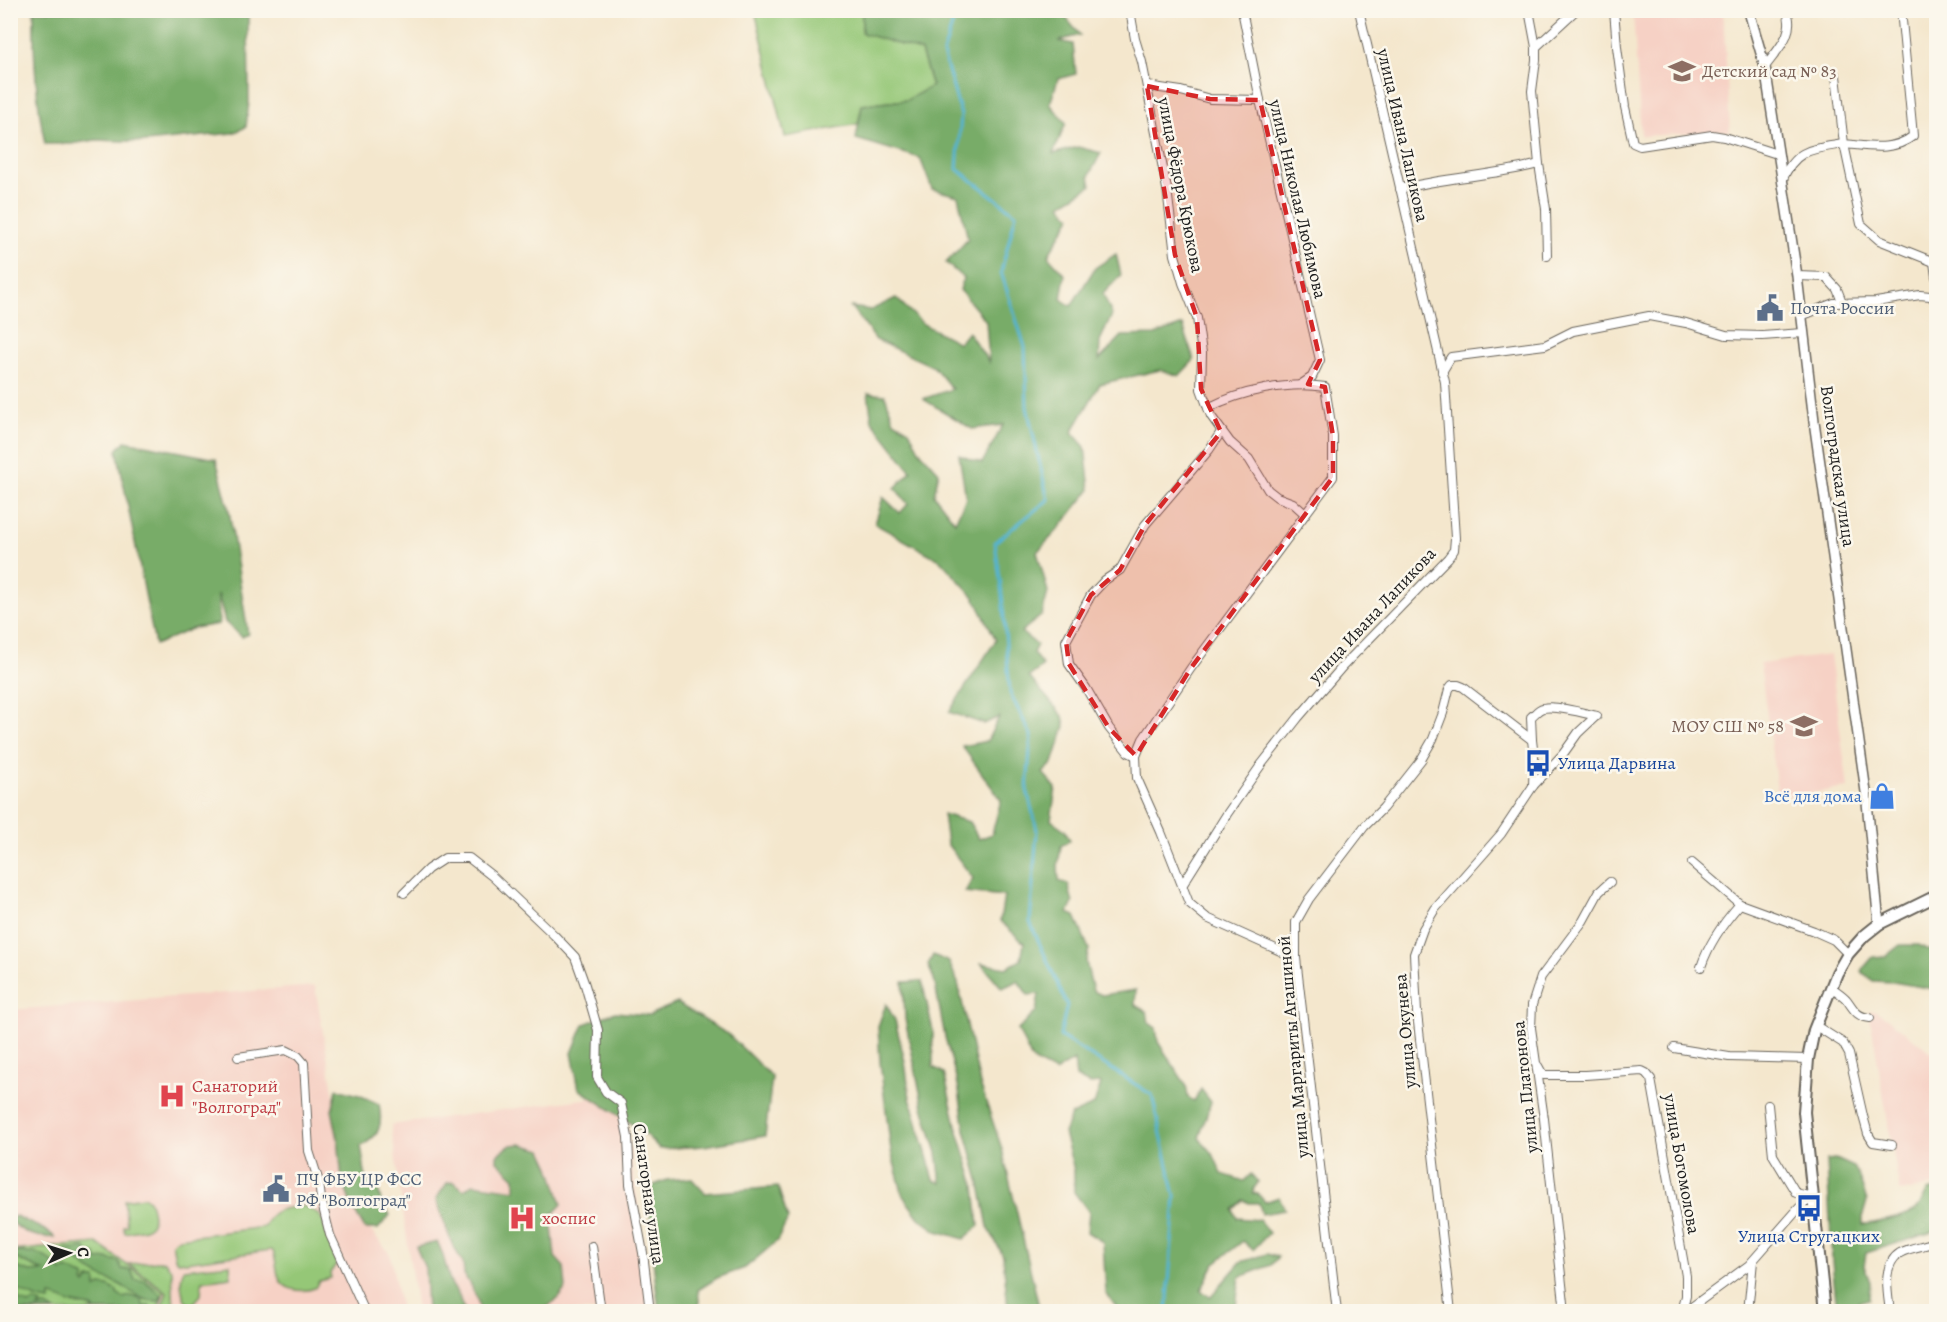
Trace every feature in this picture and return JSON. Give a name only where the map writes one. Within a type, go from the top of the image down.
[{"type":"main road","points":[[1825,1311],[1804,1112],[1808,1059],[1816,1026],[1831,987],[1848,954],[1864,936],[1879,924],[1936,896]]},
{"type":"street","name":"улица Фёдора Крюкова","points":[[1130,10],[1167,189],[1176,255],[1183,283],[1197,318],[1202,353],[1201,388],[1211,416],[1221,432],[1249,459],[1268,490],[1277,497],[1293,503],[1304,513]]},
{"type":"street","name":"улица Николая Любимова","points":[[1242,10],[1260,100],[1320,360],[1312,377],[1300,386]]},
{"type":"street","name":"улица Ивана Лапикова","points":[[1183,884],[1227,814],[1261,765],[1298,718],[1343,666],[1454,550],[1447,394],[1359,10]]},
{"type":"street","points":[[1529,10],[1536,47],[1532,91],[1546,209],[1547,256]]},
{"type":"street","points":[[1536,47],[1576,10]]},
{"type":"street","points":[[1614,10],[1625,107],[1633,143],[1640,146],[1713,135],[1777,154]]},
{"type":"street","points":[[1765,67],[1786,37],[1790,27],[1789,17],[1785,10]]},
{"type":"street","points":[[1782,183],[1787,168],[1798,156],[1812,149],[1844,144],[1885,147],[1904,143],[1913,136],[1901,10]]},
{"type":"street","name":"Волгоградская улица","points":[[1751,12],[1765,67],[1797,276],[1814,421],[1866,792],[1879,924]]},
{"type":"street","points":[[1836,76],[1844,144],[1861,224],[1879,240],[1935,260],[1936,277]]},
{"type":"street","points":[[1147,86],[1181,91],[1210,99],[1260,100]]},
{"type":"street","points":[[1400,189],[1518,170],[1539,164]]},
{"type":"street","points":[[1797,276],[1826,277],[1837,289],[1842,302]]},
{"type":"street","points":[[1801,316],[1842,302],[1876,302],[1920,296],[1930,296],[1936,300]]},
{"type":"street","points":[[1435,343],[1445,354],[1499,352],[1545,345],[1573,331],[1649,316],[1686,323],[1726,335],[1762,336],[1803,333]]},
{"type":"street","points":[[1442,372],[1451,357],[1458,355]]},
{"type":"street","points":[[1208,408],[1247,393],[1300,386],[1325,387],[1333,436],[1333,477],[1191,668],[1143,739],[1136,756],[1137,778],[1190,903],[1208,918],[1296,958]]},
{"type":"street","points":[[1136,756],[1128,752],[1109,728],[1069,664],[1066,641],[1091,595],[1105,580],[1120,570],[1145,525],[1209,450],[1221,432]]},
{"type":"street","name":"улица Маргариты Агашиной","points":[[1337,1311],[1296,958],[1296,922],[1309,899],[1364,827],[1383,808],[1421,760],[1433,738],[1452,685],[1463,687],[1532,740]]},
{"type":"street","name":"улица Окунева","points":[[1451,1311],[1417,1013],[1414,954],[1418,939],[1436,909],[1502,834],[1533,786],[1563,754],[1578,733],[1596,716],[1543,708],[1536,711],[1532,717],[1532,740]]},
{"type":"street","points":[[1532,740],[1533,786]]},
{"type":"street","name":"Санаторная улица","points":[[404,893],[428,869],[445,858],[469,858],[492,876],[575,957],[598,1030],[597,1077],[606,1092],[621,1103],[628,1137],[630,1184],[643,1253],[650,1311]]},
{"type":"street","points":[[1692,863],[1740,904],[1814,930],[1834,940],[1848,954]]},
{"type":"street","name":"улица Платонова","points":[[1565,1311],[1531,1028],[1532,1005],[1541,978],[1583,921],[1599,892],[1610,882]]},
{"type":"street","points":[[1701,967],[1712,941],[1727,918],[1740,904]]},
{"type":"street","points":[[1831,987],[1846,999],[1854,1012],[1870,1018]]},
{"type":"street","points":[[1816,1026],[1843,1043],[1850,1054],[1863,1116],[1873,1142],[1892,1145]]},
{"type":"street","points":[[1674,1048],[1729,1057],[1808,1059]]},
{"type":"street","points":[[238,1057],[286,1050],[298,1056],[303,1063],[309,1151],[319,1182],[330,1235],[365,1311]]},
{"type":"street","points":[[1535,1059],[1543,1075],[1548,1075]]},
{"type":"street","name":"улица Богомолова","points":[[1548,1075],[1585,1076],[1642,1071],[1651,1079],[1686,1276],[1685,1311]]},
{"type":"street","points":[[1542,1105],[1542,1078],[1548,1075]]},
{"type":"street","points":[[1768,1105],[1773,1155],[1796,1193],[1812,1197]]},
{"type":"street","points":[[1685,1311],[1753,1261],[1799,1208],[1812,1197]]},
{"type":"street","points":[[1890,1311],[1888,1267],[1899,1254],[1936,1242]]},
{"type":"street","points":[[592,1246],[601,1311]]},
{"type":"street","points":[[1748,1311],[1753,1261]]},
{"type":"highlighted area","points":[[1147,86],[1210,99],[1260,100],[1320,360],[1308,384],[1325,387],[1333,436],[1333,477],[1191,668],[1136,756],[1109,728],[1069,664],[1066,641],[1091,595],[1120,570],[1145,525],[1221,432],[1201,389],[1197,318],[1175,255]]},
{"type":"shaded area","name":"Детский сад № 83","points":[[1633,11],[1723,11],[1730,131],[1641,136]]},
{"type":"shaded area","name":"МОУ СШ № 58","points":[[1830,655],[1848,788],[1778,797],[1760,664]]},
{"type":"shaded area","name":"Санаторий \"Волгоград\"","points":[[315,986],[349,1183],[359,1216],[390,1254],[401,1311],[11,1312],[11,1010]]},
{"type":"shaded area","points":[[1869,1011],[1877,1011],[1936,1056],[1936,1185],[1900,1192]]},
{"type":"shaded area","name":"хоспис","points":[[622,1094],[653,1311],[417,1311],[391,1125]]},
{"type":"green space","points":[[34,11],[248,11],[249,102],[246,127],[233,133],[146,142],[96,140],[71,144],[45,144],[36,78]]},
{"type":"green space","points":[[755,11],[862,11],[862,33],[921,51],[932,87],[907,100],[862,105],[858,124],[785,137]]},
{"type":"green space","points":[[862,11],[1071,11],[1066,18],[1080,35],[1058,41],[1073,44],[1076,74],[1058,79],[1050,104],[1066,123],[1053,154],[1078,147],[1101,153],[1089,176],[1091,186],[1061,204],[1071,217],[1048,256],[1065,275],[1061,299],[1071,306],[1095,268],[1116,254],[1121,275],[1103,294],[1112,315],[1100,341],[1099,360],[1122,336],[1155,335],[1183,325],[1194,360],[1179,376],[1160,370],[1100,384],[1072,432],[1085,447],[1090,490],[1037,552],[1048,592],[1042,615],[1021,632],[1037,645],[1033,653],[1043,666],[1029,677],[1063,716],[1065,726],[1053,763],[1043,773],[1056,788],[1051,820],[1065,830],[1070,840],[1061,846],[1058,866],[1059,881],[1068,884],[1073,903],[1068,913],[1075,916],[1089,949],[1086,962],[1093,991],[1102,995],[1136,990],[1135,1005],[1147,1012],[1149,1023],[1156,1028],[1158,1042],[1186,1085],[1188,1097],[1194,1101],[1201,1089],[1211,1102],[1199,1138],[1214,1156],[1222,1174],[1244,1181],[1251,1174],[1258,1182],[1252,1193],[1258,1194],[1265,1202],[1279,1197],[1285,1210],[1262,1214],[1259,1203],[1249,1203],[1243,1200],[1233,1210],[1237,1218],[1259,1220],[1269,1233],[1253,1250],[1243,1241],[1214,1264],[1201,1290],[1210,1297],[1241,1262],[1267,1254],[1278,1257],[1271,1265],[1240,1277],[1236,1305],[1244,1311],[1119,1311],[1106,1293],[1103,1242],[1087,1232],[1089,1212],[1074,1192],[1074,1170],[1064,1133],[1071,1115],[1094,1105],[1101,1083],[1089,1084],[1076,1077],[1074,1060],[1055,1072],[1032,1060],[1018,1030],[1036,1012],[1039,994],[1028,995],[1018,981],[1002,988],[981,963],[1006,968],[1021,960],[1024,943],[1000,921],[1004,896],[965,892],[973,878],[947,844],[943,814],[969,822],[979,839],[992,834],[1001,800],[962,746],[987,741],[999,717],[984,724],[949,712],[996,640],[974,597],[940,560],[875,524],[883,497],[900,513],[908,504],[895,488],[911,471],[872,421],[868,393],[885,395],[894,421],[909,430],[919,450],[939,472],[934,495],[955,522],[966,498],[959,455],[982,463],[1003,425],[972,429],[923,399],[952,389],[934,367],[876,340],[851,307],[871,310],[896,298],[923,324],[959,343],[968,332],[989,362],[986,321],[960,290],[963,278],[946,263],[968,239],[958,196],[932,189],[920,158],[856,139],[862,105],[907,100],[932,86],[921,51],[862,33]]},
{"type":"green space","points":[[125,441],[216,459],[229,510],[248,634],[242,637],[225,622],[218,594],[219,624],[194,628],[155,645],[117,450]]},
{"type":"green space","points":[[1900,945],[1919,945],[1928,950],[1936,950],[1936,987],[1933,989],[1873,981],[1861,971],[1873,957],[1886,956]]},
{"type":"green space","points":[[933,955],[949,962],[958,983],[980,1084],[1002,1149],[1040,1311],[1009,1311],[1008,1309],[1003,1256],[988,1227],[979,1180],[965,1130],[958,1085],[945,1037],[934,979],[928,965]]},
{"type":"green space","points":[[922,981],[933,1031],[933,1067],[944,1073],[956,1125],[975,1186],[979,1226],[964,1239],[937,1231],[919,1218],[903,1196],[891,1151],[878,1026],[886,1004],[895,1020],[905,1062],[910,1098],[934,1180],[941,1183],[937,1153],[923,1107],[905,1019],[903,982]]},
{"type":"green space","points":[[677,1003],[729,1035],[772,1077],[765,1136],[704,1146],[660,1149],[641,1130],[579,1089],[572,1053],[584,1024],[615,1012],[649,1015]]},
{"type":"green space","points":[[337,1089],[379,1104],[381,1118],[379,1129],[361,1146],[366,1179],[377,1185],[381,1201],[390,1215],[378,1229],[365,1229],[352,1207],[342,1179],[332,1110]]},
{"type":"green space","points":[[521,1144],[542,1150],[562,1204],[551,1216],[555,1257],[564,1267],[566,1288],[546,1308],[546,1311],[480,1311],[477,1298],[464,1274],[463,1263],[452,1244],[436,1199],[447,1183],[454,1182],[464,1190],[473,1184],[515,1190],[515,1178],[497,1161],[497,1155],[511,1145]]},
{"type":"green space","points":[[1836,1159],[1854,1167],[1858,1174],[1867,1201],[1863,1224],[1889,1220],[1914,1211],[1919,1207],[1927,1191],[1936,1189],[1936,1231],[1866,1253],[1864,1266],[1870,1282],[1869,1299],[1858,1302],[1860,1311],[1837,1311],[1827,1160]]},
{"type":"green space","points":[[691,1178],[705,1193],[778,1187],[788,1219],[777,1241],[745,1268],[717,1278],[698,1290],[700,1311],[659,1311],[652,1252],[649,1187],[667,1180]]},
{"type":"green space","points":[[144,1197],[149,1200],[151,1206],[152,1224],[145,1229],[125,1233],[123,1226],[127,1226],[124,1200]]},
{"type":"green space","points":[[304,1206],[319,1214],[323,1221],[337,1265],[330,1273],[331,1278],[319,1281],[315,1288],[299,1290],[284,1284],[278,1275],[274,1254],[271,1250],[186,1262],[175,1258],[172,1243],[179,1238],[264,1227],[275,1212],[285,1208]]},
{"type":"green space","points":[[16,1216],[55,1237],[42,1237],[25,1232],[11,1221],[11,1218]]},
{"type":"green space","points":[[437,1242],[451,1283],[462,1306],[467,1311],[427,1311],[425,1268],[416,1247]]},
{"type":"green space","points":[[97,1243],[164,1292],[157,1311],[11,1312],[11,1251]]},
{"type":"green space","points":[[85,1248],[89,1253],[96,1254],[97,1260],[118,1261],[122,1269],[131,1270],[135,1280],[145,1281],[162,1296],[159,1301],[141,1298],[95,1273],[62,1251]]},
{"type":"green space","points":[[11,1253],[41,1255],[62,1271],[67,1269],[85,1277],[83,1282],[85,1284],[89,1279],[96,1279],[96,1288],[100,1285],[108,1286],[123,1298],[131,1296],[142,1300],[143,1306],[150,1306],[150,1310],[156,1311],[92,1311],[94,1309],[91,1307],[73,1304],[56,1297],[50,1296],[50,1301],[30,1295],[11,1286],[11,1261],[13,1266],[30,1272],[43,1271],[11,1256]]},
{"type":"green space","points":[[165,1261],[172,1271],[174,1311],[161,1308],[167,1292],[129,1264]]},
{"type":"green space","points":[[230,1264],[231,1277],[202,1281],[201,1295],[193,1304],[187,1303],[181,1286],[184,1269]]},
{"type":"green space","points":[[11,1292],[18,1294],[18,1300],[29,1304],[35,1301],[42,1304],[38,1308],[46,1306],[56,1311],[11,1311]]},
{"type":"waterway","points":[[957,10],[943,53],[961,115],[957,169],[1016,214],[1001,272],[1025,347],[1027,407],[1048,500],[995,542],[1002,594],[1010,693],[1031,735],[1027,790],[1037,830],[1030,922],[1067,1005],[1060,1036],[1152,1095],[1175,1196],[1167,1312]]},
{"type":"place","name":"Детский сад № 83","points":[[1682,71]]},
{"type":"place","name":"Почта России","points":[[1770,308]]},
{"type":"place","name":"МОУ СШ № 58","points":[[1804,726]]},
{"type":"place","name":"Улица Дарвина","points":[[1538,763]]},
{"type":"place","name":"Всё для дома","points":[[1882,796]]},
{"type":"place","name":"Санаторий \"Волгоград\"","points":[[172,1096]]},
{"type":"place","name":"ПЧ ФБУ ЦР ФСС РФ \"Волгоград\"","points":[[276,1189]]},
{"type":"place","name":"Улица Стругацких","points":[[1809,1208]]},
{"type":"place","name":"хоспис","points":[[522,1218]]}]
